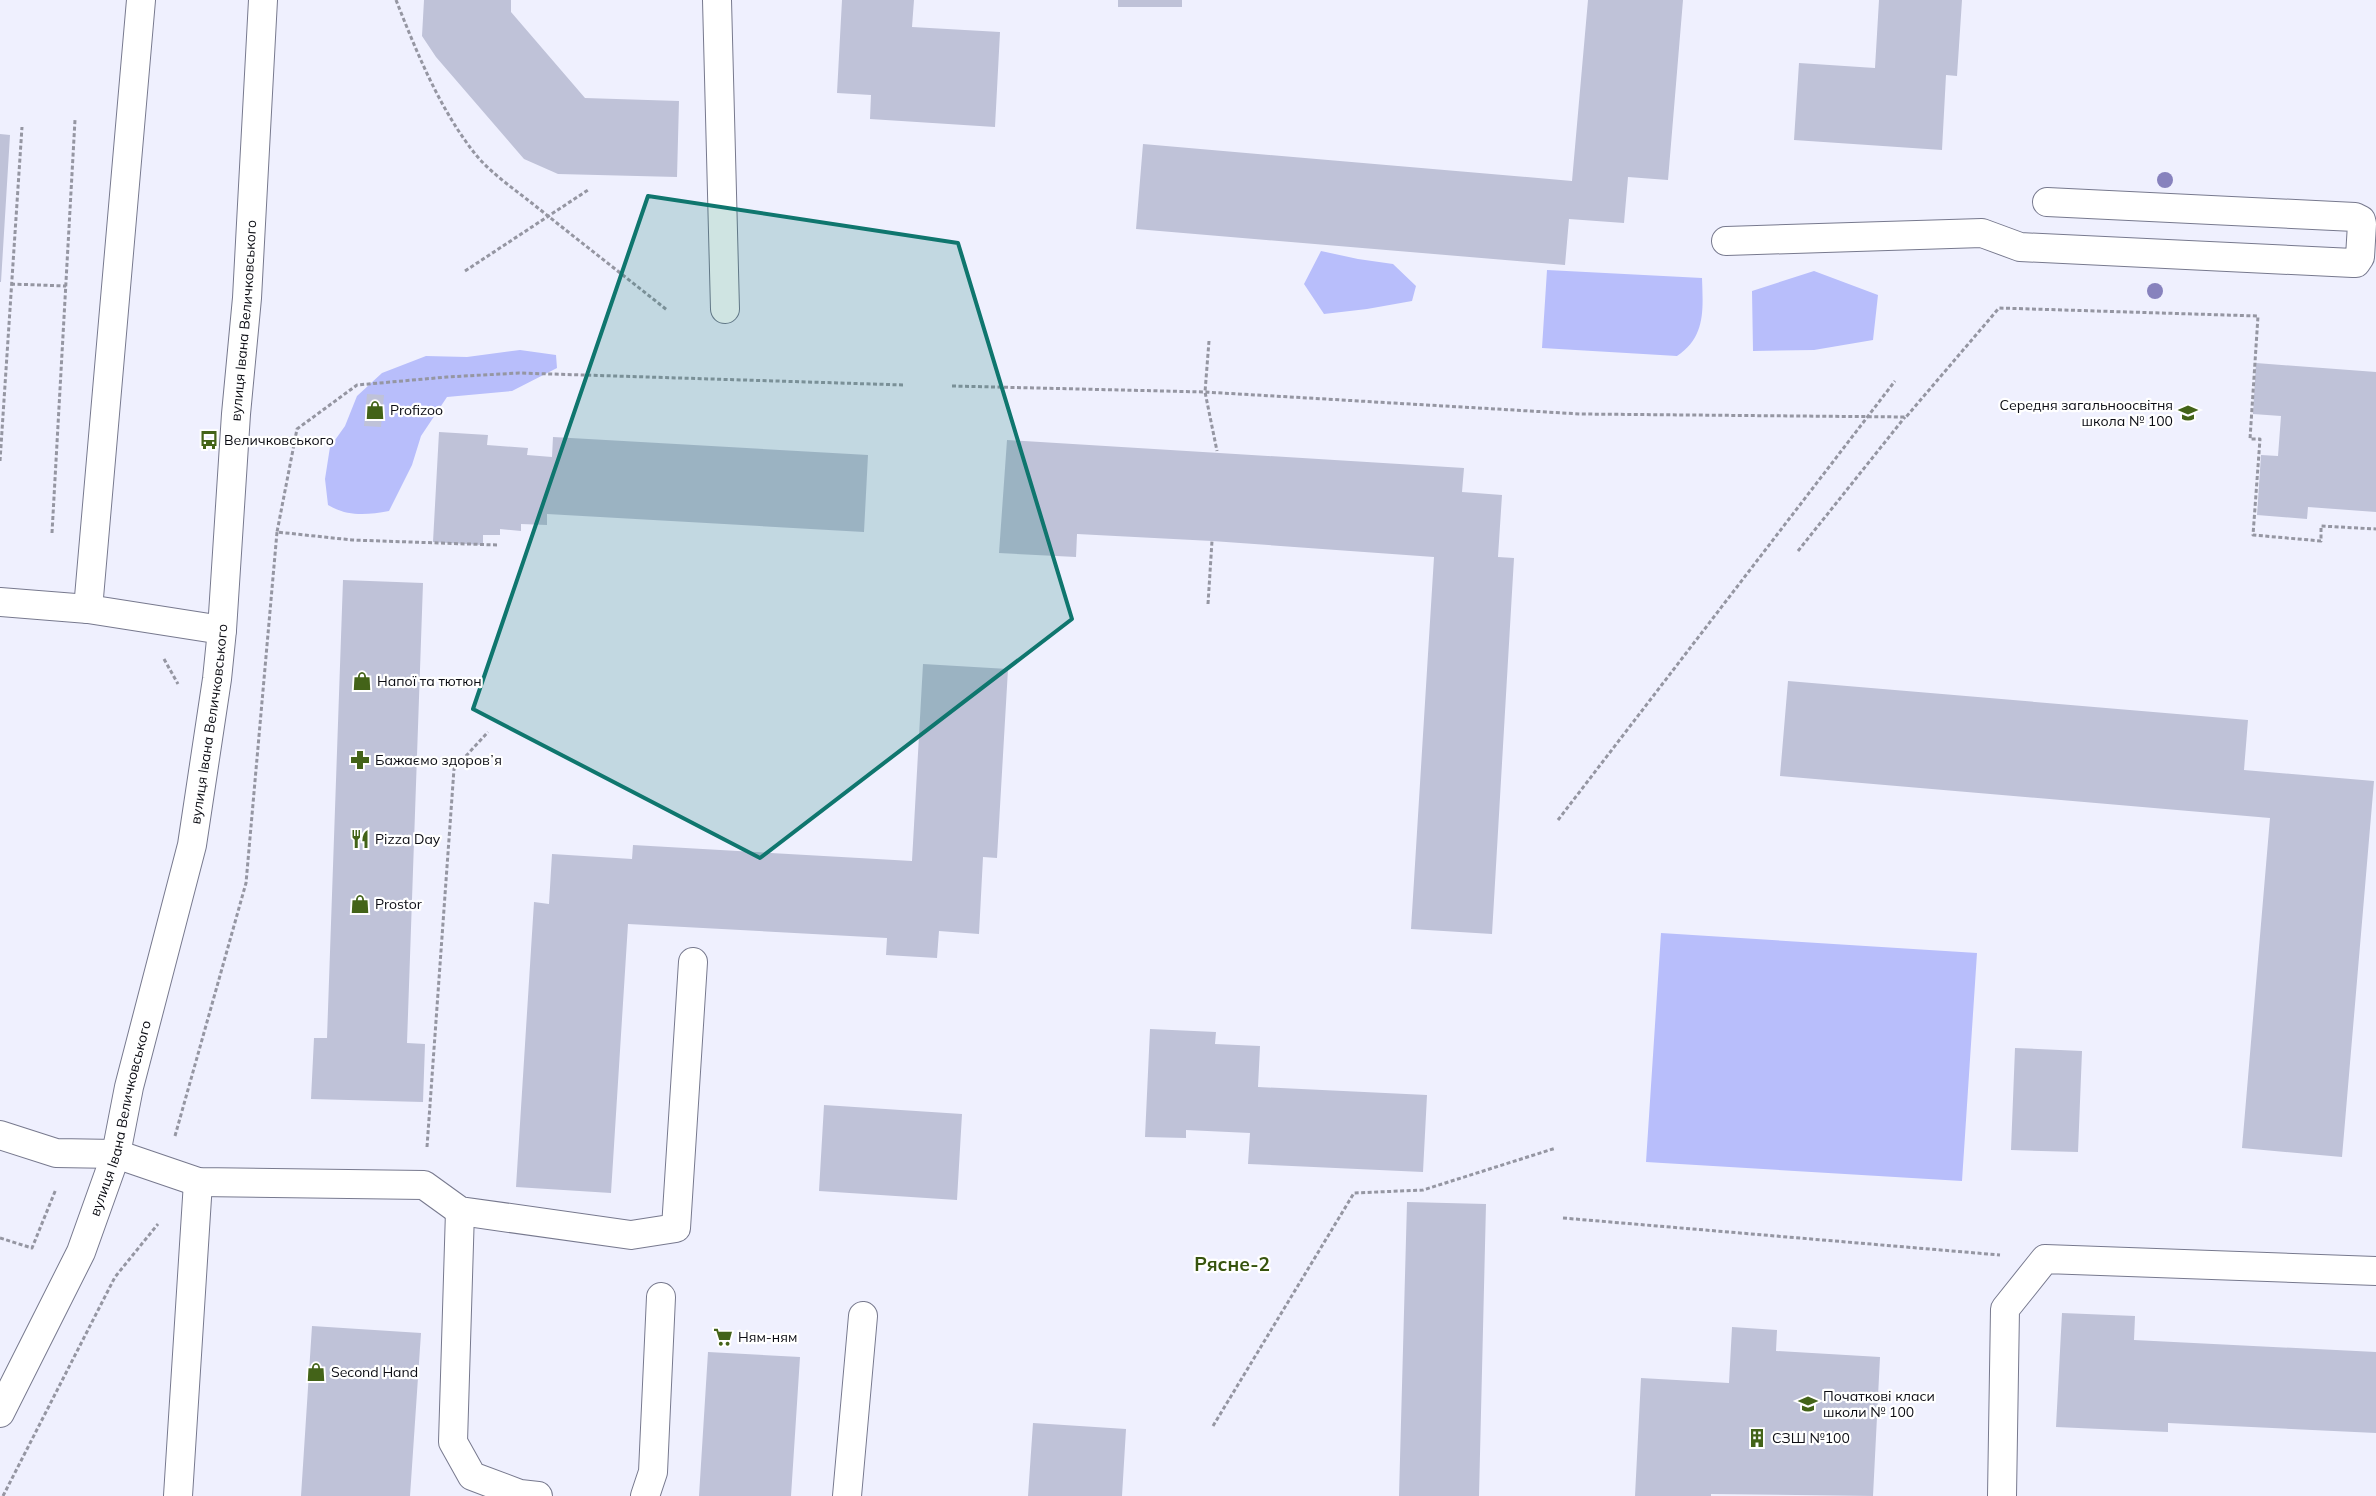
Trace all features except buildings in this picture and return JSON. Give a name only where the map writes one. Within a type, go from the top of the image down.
[{"type":"street","points":[[88,609],[141,0]]},
{"type":"street","name":"вулиця Івана Величковського","points":[[0,1413],[80,1252],[116,1154],[129,1087],[192,845],[218,678],[222,630],[236,414],[247,298],[262,0]]},
{"type":"street","points":[[717,0],[725,309]]},
{"type":"street","points":[[1726,241],[1982,233],[2020,247],[2353,263],[2356,263],[2360,257],[2362,224],[2359,218],[2355,217],[2047,202]]},
{"type":"street","points":[[0,602],[88,609],[222,630]]},
{"type":"street","points":[[0,1135],[56,1153],[116,1154],[198,1182],[424,1185],[460,1211],[631,1236],[676,1228],[693,962]]},
{"type":"street","points":[[178,1496],[198,1182]]},
{"type":"street","points":[[460,1211],[453,1442],[472,1476],[520,1494],[538,1496]]},
{"type":"street","points":[[2002,1496],[2005,1309],[2045,1259],[2376,1271]]},
{"type":"street","points":[[645,1496],[653,1472],[661,1297]]},
{"type":"street","points":[[846,1496],[863,1316]]},
{"type":"path","points":[[396,0],[414,46],[459,132],[477,156],[492,171],[667,310]]},
{"type":"path","points":[[52,533],[75,120]]},
{"type":"path","points":[[0,461],[22,127]]},
{"type":"path","points":[[465,271],[588,190]]},
{"type":"path","points":[[12,284],[66,286]]},
{"type":"path","points":[[1798,551],[1906,417],[1999,308],[2258,316],[2250,439],[2260,439],[2253,535],[2321,541],[2321,526],[2376,529]]},
{"type":"path","points":[[1209,341],[1205,392],[1217,451]]},
{"type":"path","points":[[166,1170],[246,883],[277,532],[297,429],[357,385],[518,373],[904,385]]},
{"type":"path","points":[[1558,820],[1895,382]]},
{"type":"path","points":[[952,386],[1205,392],[1581,414],[1906,417]]},
{"type":"path","points":[[277,532],[352,540],[497,545]]},
{"type":"path","points":[[1208,604],[1212,541]]},
{"type":"path","points":[[424,1185],[454,769],[488,732]]},
{"type":"path","points":[[1213,1426],[1354,1193],[1423,1190],[1556,1148]]},
{"type":"path","points":[[3,1496],[116,1277],[148,1234],[198,1182]]},
{"type":"path","points":[[0,1238],[32,1248],[59,1184]]},
{"type":"path","points":[[1563,1218],[2045,1259]]},
{"type":"highlighted area","points":[[648,196],[958,243],[1072,619],[760,858],[473,709]]},
{"type":"shaded area","points":[[1321,251],[1393,264],[1416,286],[1412,301],[1324,314],[1304,284]]},
{"type":"shaded area","points":[[1547,270],[1702,278],[1703,301],[1698,331],[1693,340],[1677,356],[1542,348]]},
{"type":"shaded area","points":[[1814,271],[1878,295],[1873,340],[1814,350],[1753,351],[1752,291]]},
{"type":"shaded area","points":[[520,350],[556,355],[557,368],[512,391],[447,397],[421,436],[412,465],[389,511],[358,514],[343,512],[328,505],[325,479],[330,447],[345,426],[357,396],[382,373],[426,356],[467,357]]},
{"type":"shaded area","points":[[1661,933],[1977,953],[1962,1181],[1646,1162]]},
{"type":"place","name":"Profizoo","points":[[375,410]]},
{"type":"place","name":"Середня загальноосвітня школа № 100","points":[[2188,413]]},
{"type":"place","name":"Величковського","points":[[209,440]]},
{"type":"place","name":"Напої та тютюн","points":[[362,681]]},
{"type":"place","name":"Бажаємо здоровʼя","points":[[360,760]]},
{"type":"place","name":"Pizza Day","points":[[360,839]]},
{"type":"place","name":"Prostor","points":[[360,904]]},
{"type":"place","name":"Ням-ням","points":[[723,1337]]},
{"type":"place","name":"Second Hand","points":[[316,1372]]},
{"type":"place","name":"Початкові класи школи № 100","points":[[1808,1404]]},
{"type":"place","name":"СЗШ №100","points":[[1757,1438]]},
{"type":"district","name":"Рясне-2","points":[[1232,1264]]}]
